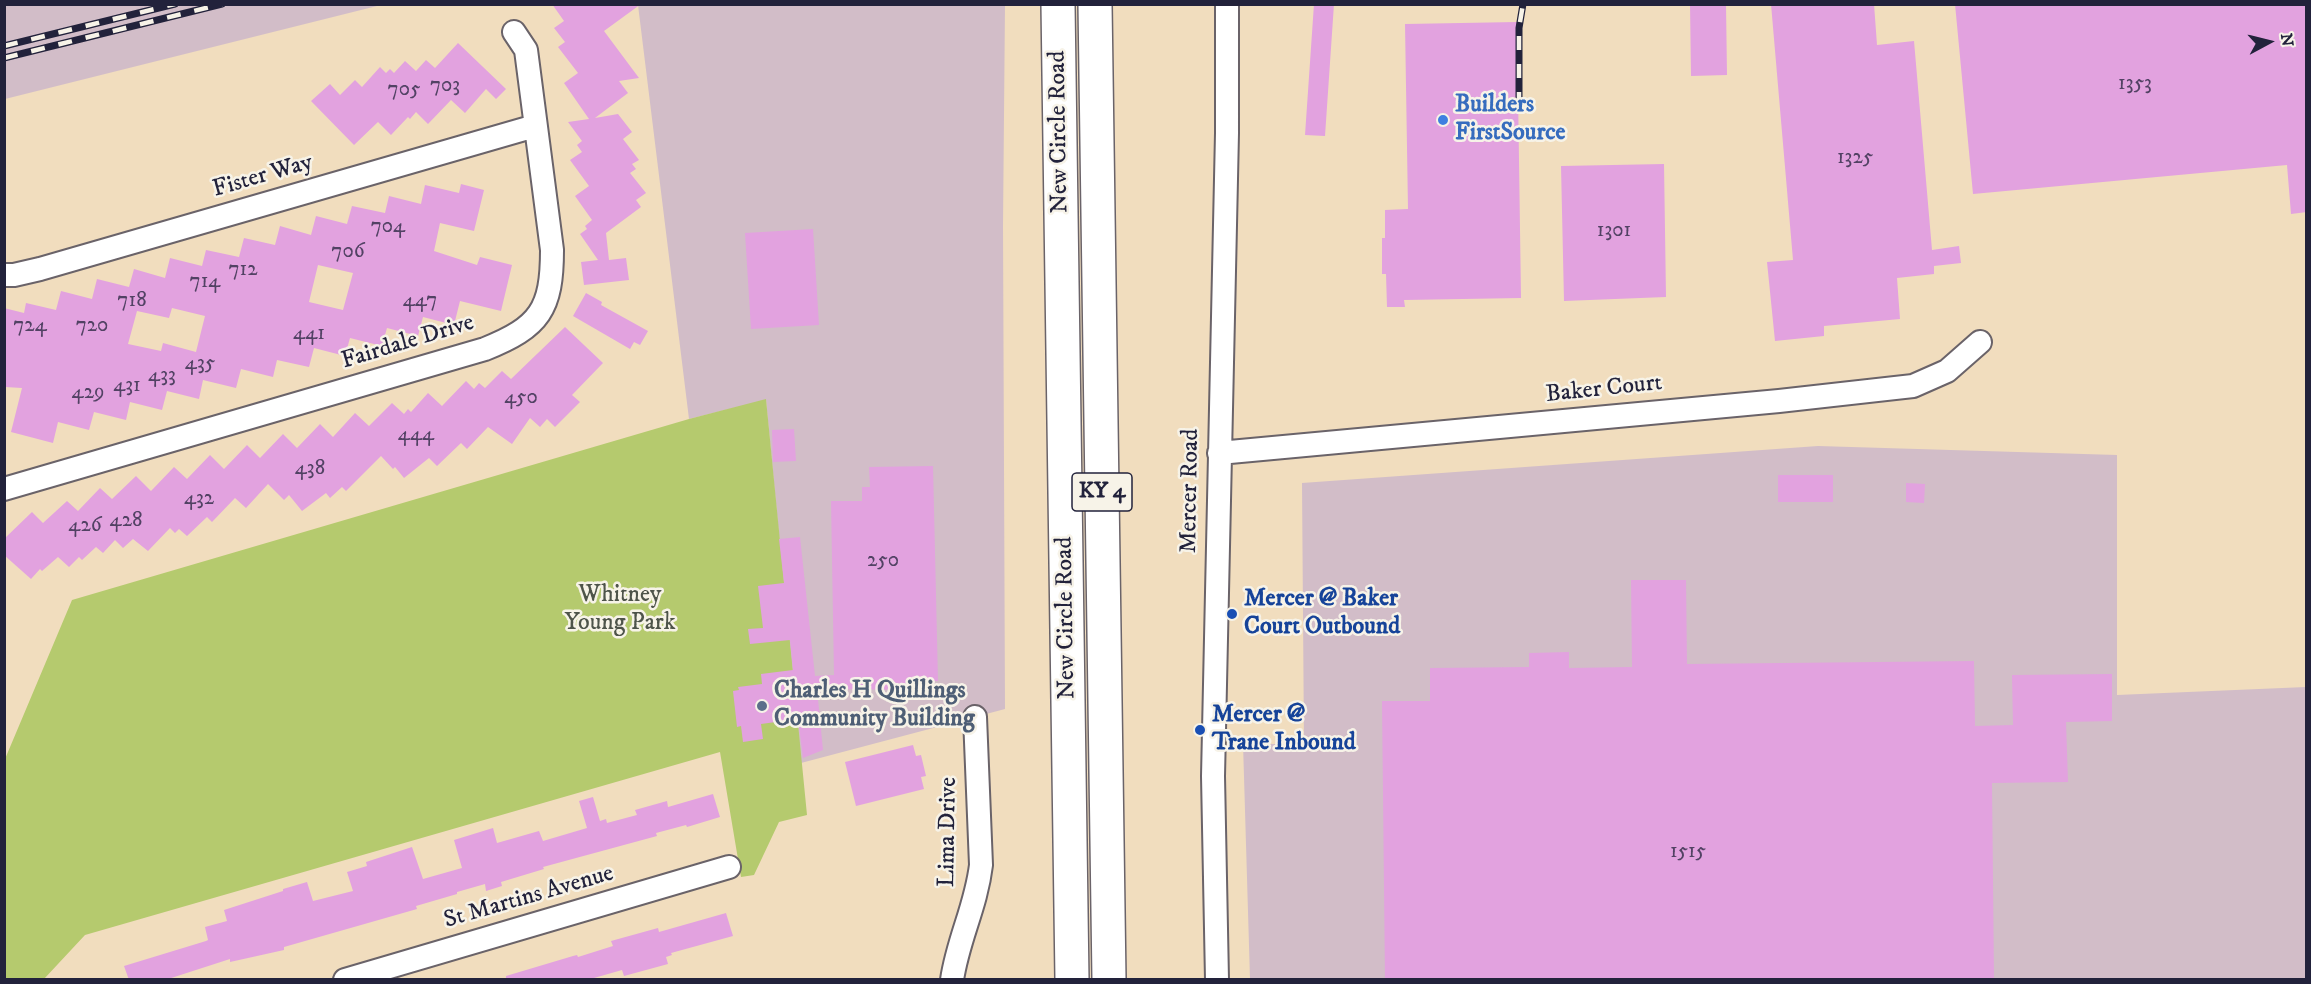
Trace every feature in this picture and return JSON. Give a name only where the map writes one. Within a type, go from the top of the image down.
[{"type":"highway","name":"New Circle Road","points":[[1058,4],[1072,980]]},
{"type":"highway","name":"New Circle Road","points":[[1095,4],[1109,980]]},
{"type":"street","name":"Mercer Road","points":[[1217,980],[1213,776],[1227,134],[1227,4]]},
{"type":"street","name":"Fairdale Drive","points":[[4,489],[463,356],[514,337],[527,327],[539,314],[548,297],[552,276],[552,250],[526,50],[514,32]]},
{"type":"street","name":"Fister Way","points":[[4,275],[14,276],[40,269],[536,126]]},
{"type":"street","name":"Baker Court","points":[[1219,453],[1779,401],[1914,386],[1947,371],[1980,342]]},
{"type":"street","name":"Lima Drive","points":[[952,980],[955,960],[976,896],[981,865],[975,717]]},
{"type":"street","name":"St Martins Avenue","points":[[345,980],[418,970],[729,867]]},
{"type":"shaded area","points":[[5,4],[381,4],[381,5],[5,99]]},
{"type":"shaded area","points":[[638,5],[1005,5],[1003,226],[1005,709],[801,763],[766,400],[689,419]]},
{"type":"shaded area","points":[[1818,446],[2117,455],[2117,695],[2306,687],[2306,979],[1250,979],[1243,743],[1304,745],[1302,483]]},
{"type":"green space","name":"Whitney Young Park","points":[[766,399],[807,815],[779,822],[754,875],[741,877],[720,752],[85,935],[44,979],[5,980],[5,759],[72,600],[689,419]]},
{"type":"building","points":[[552,4],[641,4],[604,31],[639,78],[619,81],[628,93],[595,118],[618,114],[632,132],[623,139],[639,160],[632,164],[636,169],[630,173],[646,193],[636,200],[641,207],[606,233],[609,260],[626,258],[629,280],[584,285],[581,262],[598,260],[580,234],[587,229],[585,226],[592,220],[575,196],[589,186],[570,160],[582,152],[577,145],[582,141],[568,122],[589,119],[564,83],[578,73],[558,47],[565,42],[554,28],[564,21]]},
{"type":"building","points":[[1314,4],[1334,4],[1325,136],[1305,135]]},
{"type":"building","points":[[1690,4],[1726,4],[1727,75],[1691,76]]},
{"type":"building","points":[[1771,4],[1874,4],[1877,45],[1914,41],[1932,250],[1959,246],[1961,263],[1934,266],[1934,274],[1897,278],[1900,319],[1824,326],[1824,336],[1775,341],[1767,262],[1793,260]]},
{"type":"building","points":[[1955,4],[2307,4],[2307,212],[2291,214],[2287,165],[1973,194]]},
{"type":"building","points":[[1517,22],[1521,298],[1404,300],[1405,307],[1387,307],[1386,274],[1382,274],[1385,210],[1408,209],[1405,24]]},
{"type":"building","points":[[458,43],[506,89],[496,99],[486,89],[465,113],[451,100],[428,124],[416,112],[391,135],[378,122],[354,145],[311,101],[330,84],[340,95],[355,80],[362,87],[380,67],[386,73],[390,69],[394,73],[405,61],[416,71],[426,60],[435,68]]},
{"type":"building","points":[[1664,164],[1666,297],[1564,301],[1561,166]]},
{"type":"building","points":[[461,184],[484,190],[474,231],[440,223],[434,251],[477,265],[480,257],[512,265],[501,311],[460,301],[454,325],[423,317],[418,336],[387,328],[382,346],[350,338],[345,356],[314,348],[309,367],[277,360],[273,377],[241,369],[236,388],[203,380],[199,399],[167,391],[162,410],[130,402],[126,420],[94,412],[89,430],[58,422],[53,443],[11,432],[22,388],[5,387],[4,308],[24,313],[26,303],[56,310],[61,291],[92,299],[97,279],[129,287],[134,269],[165,278],[170,258],[202,266],[206,250],[239,257],[244,238],[275,245],[280,226],[311,235],[316,216],[347,224],[352,206],[385,213],[389,196],[421,204],[425,185],[459,193]],"holes":[[[318,265],[353,273],[343,310],[309,302]],[[172,308],[205,316],[196,352],[163,343],[161,351],[128,344],[137,311],[169,318]]]},
{"type":"building","points":[[813,229],[819,325],[751,329],[745,233]]},
{"type":"building","points":[[586,293],[602,302],[601,305],[648,331],[640,345],[634,342],[630,349],[573,316]]},
{"type":"building","points":[[565,327],[603,363],[572,395],[580,402],[555,427],[547,419],[540,427],[530,418],[512,444],[488,427],[467,449],[461,443],[437,466],[429,458],[404,478],[381,456],[346,491],[342,487],[330,498],[326,493],[302,511],[289,495],[284,500],[268,484],[246,508],[235,498],[212,522],[207,517],[187,536],[179,529],[175,533],[170,528],[148,551],[133,539],[123,548],[115,540],[103,553],[96,547],[82,560],[79,557],[69,567],[58,557],[42,571],[40,569],[31,579],[4,555],[4,539],[32,512],[43,523],[67,501],[78,511],[100,488],[112,499],[136,476],[151,491],[174,467],[187,479],[210,455],[224,469],[247,445],[260,458],[283,434],[297,448],[320,424],[333,437],[355,413],[369,426],[392,403],[404,414],[408,409],[411,412],[428,393],[442,406],[466,381],[474,389],[479,383],[485,388],[502,371],[511,379]]},
{"type":"building","points":[[794,429],[796,461],[773,462],[772,430]]},
{"type":"building","points":[[933,466],[938,681],[925,681],[925,690],[817,689],[823,750],[803,758],[798,719],[761,724],[763,739],[743,742],[741,726],[737,727],[733,691],[739,690],[738,687],[762,684],[761,674],[793,670],[790,640],[750,644],[748,629],[763,628],[758,586],[784,583],[779,539],[800,537],[815,676],[834,675],[831,501],[862,501],[862,487],[870,487],[869,467]]},
{"type":"building","points":[[1778,475],[1833,475],[1833,502],[1778,502]]},
{"type":"building","points":[[1906,483],[1925,484],[1924,503],[1906,502]]},
{"type":"building","points":[[1631,580],[1686,580],[1687,664],[1974,661],[1975,726],[2013,725],[2012,675],[2112,674],[2112,721],[2066,722],[2068,782],[1992,783],[1994,980],[1385,980],[1382,701],[1430,701],[1430,668],[1529,667],[1529,653],[1569,652],[1569,668],[1632,667]]},
{"type":"building","points":[[913,745],[916,756],[921,755],[926,776],[921,777],[924,789],[856,806],[845,762]]},
{"type":"building","points":[[713,794],[720,817],[656,833],[657,836],[543,867],[544,869],[501,882],[502,886],[486,891],[485,884],[457,892],[457,894],[416,906],[417,909],[284,947],[284,950],[230,962],[230,959],[165,980],[129,980],[124,966],[206,941],[208,940],[205,927],[227,921],[224,910],[283,891],[283,889],[307,882],[313,901],[353,891],[347,872],[367,866],[366,862],[412,847],[423,879],[462,868],[454,840],[493,828],[497,843],[539,831],[543,841],[587,828],[579,801],[593,797],[600,821],[606,819],[607,823],[637,815],[635,810],[667,801],[668,807]]},
{"type":"building","points":[[726,913],[733,936],[671,953],[672,955],[666,957],[668,964],[624,976],[622,970],[587,980],[506,980],[506,976],[613,946],[611,941],[658,928],[659,932]]},
{"type":"railway","points":[[4,46],[175,4]]},
{"type":"railway","points":[[4,58],[222,4]]},
{"type":"railway","points":[[1519,106],[1519,28],[1523,4]]},
{"type":"place","name":"Builders FirstSource","points":[[1443,120]]},
{"type":"place","name":"Mercer @ Baker Court Outbound","points":[[1232,614]]},
{"type":"place","name":"Charles H Quillings Community Building","points":[[762,706]]},
{"type":"place","name":"Mercer @ Trane Inbound","points":[[1200,730]]}]
